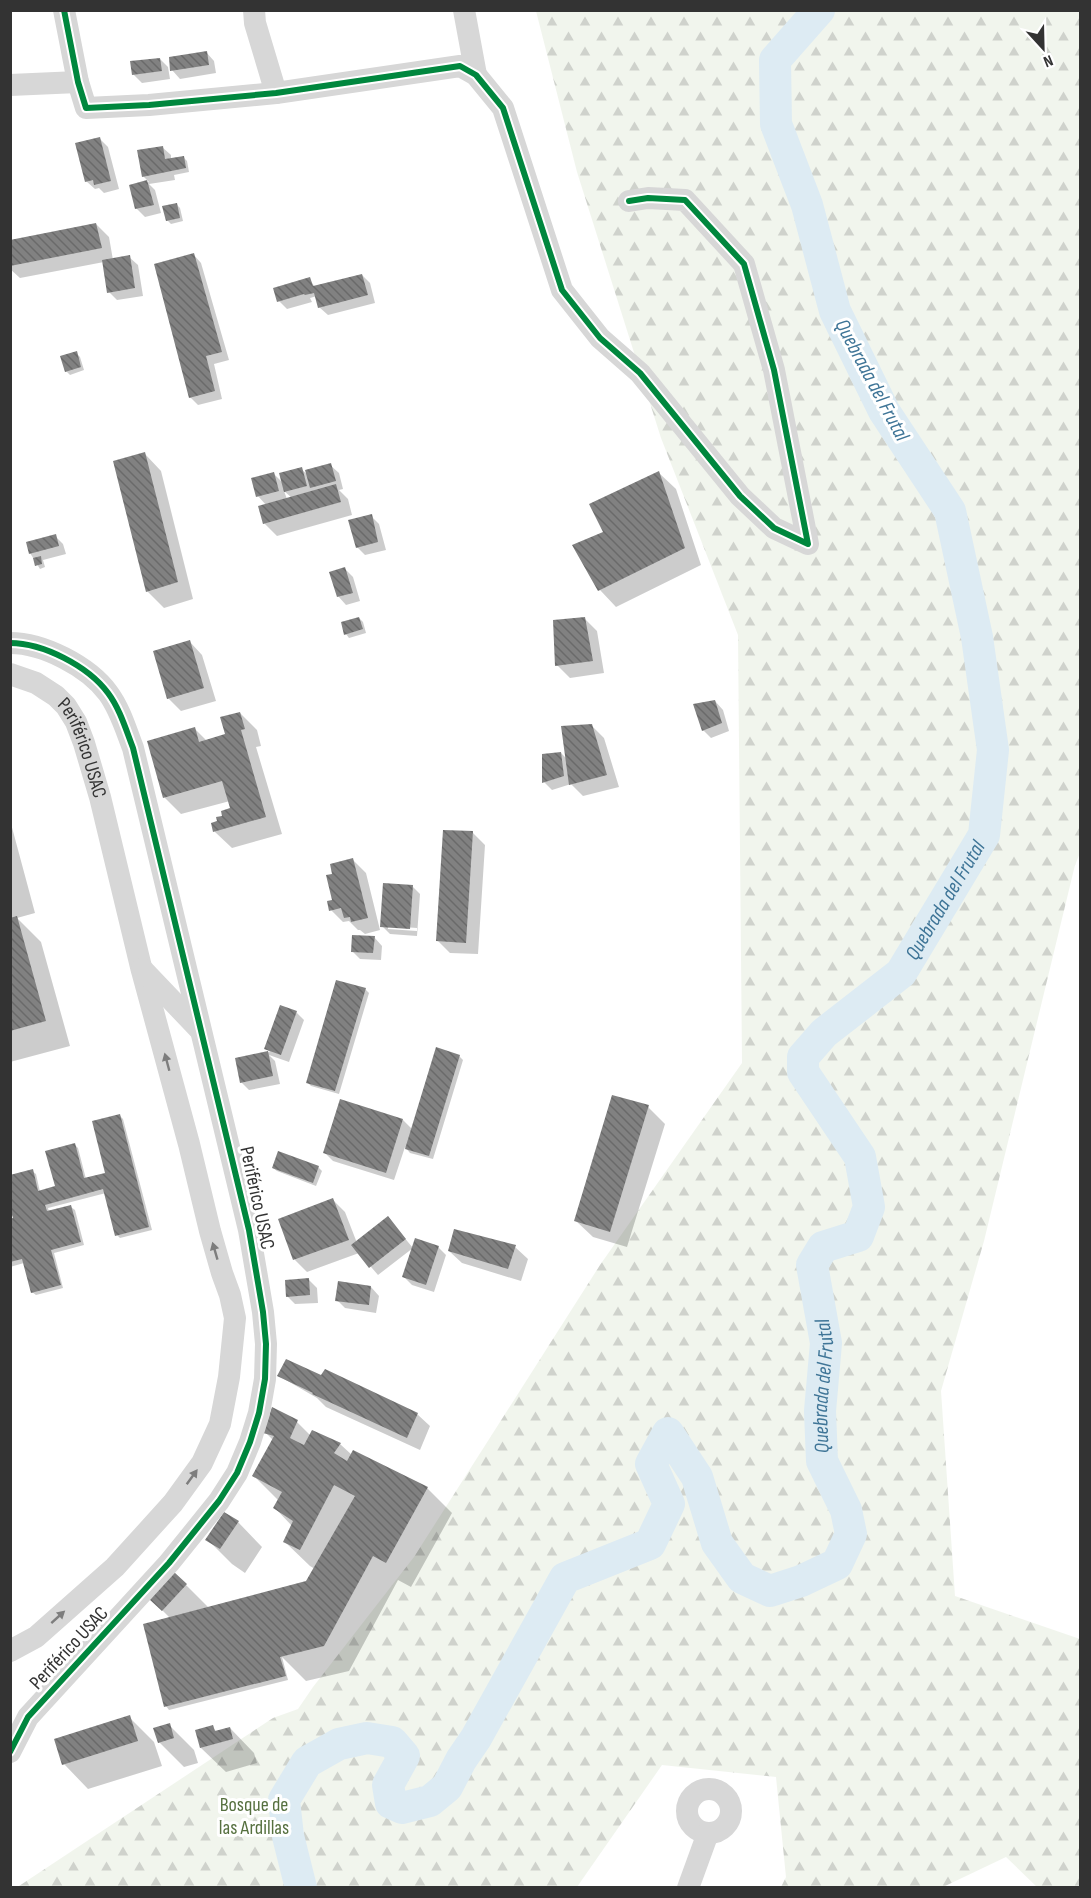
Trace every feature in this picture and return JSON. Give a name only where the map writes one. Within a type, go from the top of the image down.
[{"type":"street","points":[[64,10],[78,82],[86,108],[149,105],[276,93],[460,66],[476,75],[503,108],[562,290],[600,338],[640,373],[740,496],[774,528],[808,544],[774,369],[744,264],[685,200],[648,198],[629,201]]},
{"type":"street","points":[[254,10],[255,23],[276,93]]},
{"type":"street","points":[[464,10],[476,75]]},
{"type":"street","points":[[10,85],[78,82]]},
{"type":"street","name":"Periférico USAC","points":[[10,643],[48,650],[92,676],[108,693],[134,748],[249,1230],[266,1344],[259,1413],[237,1473],[219,1502],[170,1563],[28,1717],[10,1752]]},
{"type":"street","name":"Periférico USAC","points":[[10,674],[36,683],[56,696],[66,706],[84,743],[100,797],[141,968],[210,1231],[235,1318],[229,1377],[220,1424],[202,1463],[173,1503],[115,1567],[36,1637],[10,1651]]},
{"type":"street","points":[[141,968],[201,1031]]},
{"type":"street","points":[[230,1295],[244,1263],[249,1230]]},
{"type":"street","points":[[688,1887],[708,1833]]},
{"type":"green space","name":"Bosque de las Ardillas","points":[[536,11],[1080,11],[1080,853],[1075,865],[984,1241],[941,1391],[955,1596],[1080,1639],[1080,1887],[1037,1887],[1006,1857],[943,1887],[781,1887],[786,1877],[776,1777],[662,1765],[577,1887],[16,1888],[273,1718],[298,1709],[414,1557],[600,1265],[742,1063],[738,635],[661,438],[577,172]]},
{"type":"building","points":[[207,51],[209,65],[170,71],[169,57]]},
{"type":"building","points":[[160,58],[162,71],[132,75],[130,61]]},
{"type":"building","points":[[100,137],[111,181],[94,185],[93,180],[85,182],[75,143]]},
{"type":"building","points":[[163,146],[165,159],[184,156],[186,168],[142,177],[137,150]]},
{"type":"building","points":[[147,180],[154,205],[135,209],[129,185]]},
{"type":"building","points":[[177,203],[180,218],[166,221],[162,206]]},
{"type":"building","points":[[96,223],[102,248],[10,266],[10,240]]},
{"type":"building","points":[[194,253],[222,352],[206,356],[215,391],[189,398],[154,264]]},
{"type":"building","points":[[130,255],[135,288],[107,293],[102,260]]},
{"type":"building","points":[[362,274],[368,295],[318,308],[314,293],[277,302],[273,288],[310,277],[313,286]]},
{"type":"building","points":[[77,351],[81,367],[65,372],[60,356]]},
{"type":"building","points":[[145,452],[178,582],[146,592],[113,461]]},
{"type":"building","points":[[331,463],[336,481],[310,488],[305,470]]},
{"type":"building","points":[[302,467],[307,486],[284,492],[279,473]]},
{"type":"building","points":[[659,471],[685,548],[598,591],[572,545],[603,532],[589,504]]},
{"type":"building","points":[[274,472],[279,491],[256,497],[251,478]]},
{"type":"building","points":[[336,484],[341,502],[263,524],[258,506]]},
{"type":"building","points":[[372,514],[378,542],[356,548],[348,520]]},
{"type":"building","points":[[56,534],[59,546],[29,554],[26,542]]},
{"type":"building","points":[[41,556],[42,564],[35,566],[33,558]]},
{"type":"building","points":[[345,567],[353,593],[337,597],[329,572]]},
{"type":"building","points":[[359,617],[363,629],[344,635],[341,622]]},
{"type":"building","points":[[585,617],[593,661],[555,666],[553,620]]},
{"type":"building","points":[[190,640],[204,688],[167,699],[153,651]]},
{"type":"building","points":[[715,700],[722,723],[702,731],[693,704]]},
{"type":"building","points":[[240,712],[245,729],[241,730],[266,817],[213,832],[211,823],[217,821],[216,817],[222,816],[221,811],[230,808],[222,781],[163,798],[147,741],[195,727],[199,742],[225,734],[220,717]]},
{"type":"building","points":[[592,724],[607,775],[569,785],[561,726]]},
{"type":"building","points":[[561,752],[564,776],[542,783],[542,754]]},
{"type":"building","points":[[443,830],[473,831],[466,943],[436,941]]},
{"type":"building","points":[[353,858],[368,918],[351,922],[350,917],[344,918],[341,908],[329,911],[327,901],[332,900],[326,875],[332,874],[330,864]]},
{"type":"building","points":[[383,883],[413,885],[410,929],[380,927]]},
{"type":"building","points":[[17,916],[46,1021],[10,1031],[10,918]]},
{"type":"building","points":[[352,935],[375,936],[373,953],[351,952]]},
{"type":"building","points":[[336,980],[366,988],[335,1091],[306,1083]]},
{"type":"building","points":[[280,1005],[297,1011],[281,1055],[264,1049]]},
{"type":"building","points":[[436,1047],[460,1055],[429,1156],[405,1149]]},
{"type":"building","points":[[268,1051],[273,1076],[240,1083],[235,1058]]},
{"type":"building","points":[[612,1095],[649,1105],[610,1232],[574,1221]]},
{"type":"building","points":[[340,1099],[403,1119],[386,1173],[323,1153]]},
{"type":"building","points":[[120,1114],[149,1227],[115,1236],[103,1189],[45,1205],[47,1211],[71,1205],[81,1242],[51,1250],[61,1285],[31,1293],[22,1259],[10,1262],[10,1219],[13,1218],[10,1209],[10,1175],[33,1169],[38,1191],[55,1186],[45,1151],[75,1143],[84,1178],[105,1173],[92,1121]]},
{"type":"building","points":[[278,1151],[319,1166],[313,1183],[272,1168]]},
{"type":"building","points":[[333,1198],[349,1240],[293,1260],[278,1219]]},
{"type":"building","points":[[388,1216],[406,1239],[369,1268],[351,1245]]},
{"type":"building","points":[[454,1229],[516,1245],[508,1269],[448,1251]]},
{"type":"building","points":[[415,1238],[439,1246],[426,1285],[402,1277]]},
{"type":"building","points":[[309,1278],[310,1295],[286,1297],[285,1280]]},
{"type":"building","points":[[338,1281],[371,1286],[369,1305],[335,1301]]},
{"type":"building","points":[[286,1359],[321,1375],[325,1369],[418,1413],[407,1438],[277,1376]]},
{"type":"building","points":[[272,1407],[298,1420],[290,1438],[304,1445],[312,1430],[341,1443],[334,1453],[347,1461],[353,1450],[428,1487],[386,1563],[373,1556],[324,1646],[280,1657],[286,1676],[164,1707],[143,1624],[306,1581],[355,1496],[334,1485],[300,1550],[283,1542],[293,1521],[273,1508],[282,1492],[252,1476],[274,1436],[263,1433]]},
{"type":"building","points":[[224,1512],[239,1521],[220,1549],[205,1540]]},
{"type":"building","points":[[174,1572],[187,1584],[162,1611],[149,1599]]},
{"type":"building","points":[[130,1715],[138,1741],[62,1765],[54,1739]]},
{"type":"building","points":[[170,1723],[174,1738],[158,1743],[153,1728]]},
{"type":"building","points":[[213,1725],[215,1731],[230,1727],[233,1739],[200,1748],[195,1730]]},
{"type":"waterway","name":"Quebrada del Frutal","points":[[301,1888],[288,1836],[284,1800],[307,1762],[339,1744],[367,1738],[392,1742],[404,1756],[388,1785],[391,1803],[402,1808],[430,1801],[447,1787],[565,1578],[650,1544],[669,1504],[651,1464],[668,1433],[697,1477],[717,1543],[742,1578],[770,1591],[801,1581],[837,1564],[851,1534],[846,1510],[822,1461],[820,1411],[826,1343],[812,1265],[823,1247],[858,1236],[869,1207],[860,1157],[803,1072],[803,1057],[824,1033],[901,973],[984,835],[993,750],[977,637],[950,511],[884,411],[835,311],[807,205],[776,124],[775,60],[819,10]]},
{"type":"cycle path","points":[[64,10],[78,82],[86,108],[149,105],[276,93],[460,66],[476,75],[503,108],[562,290],[600,338],[640,373],[740,496],[774,528],[808,544],[774,370],[744,264],[685,200],[648,198],[629,201]]},
{"type":"cycle path","points":[[10,643],[23,644],[50,652],[77,665],[89,674],[112,699],[133,748],[249,1230],[266,1344],[265,1379],[259,1413],[237,1473],[219,1501],[169,1563],[28,1717],[10,1752]]}]
